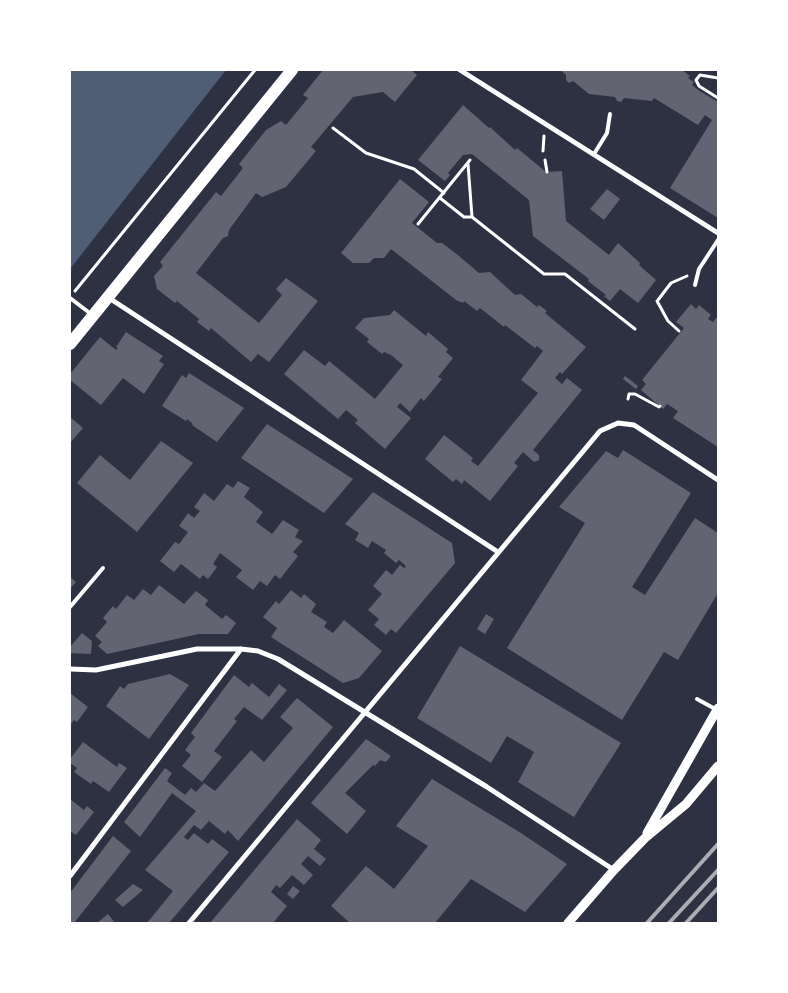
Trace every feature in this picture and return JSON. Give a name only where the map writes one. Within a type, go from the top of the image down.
[{"type":"main road","points":[[70,344],[292,70]]},
{"type":"street","points":[[460,70],[718,233]]},
{"type":"street","points":[[108,297],[498,552]]},
{"type":"street","points":[[189,923],[600,431],[608,425],[626,422],[634,425],[718,480]]},
{"type":"street","points":[[70,669],[96,670],[196,649],[258,651],[278,659],[487,787],[614,870]]},
{"type":"street","points":[[70,876],[241,649]]},
{"type":"street","points":[[645,838],[662,804],[718,710]]},
{"type":"street","points":[[568,923],[614,870],[645,838],[686,804],[718,766]]},
{"type":"lane","points":[[594,154],[607,133],[610,114]]},
{"type":"lane","points":[[695,285],[698,272],[718,240]]},
{"type":"lane","points":[[70,298],[93,315]]},
{"type":"lane","points":[[70,607],[103,568]]},
{"type":"lane","points":[[697,699],[718,710]]},
{"type":"path","points":[[84,279],[255,70]]},
{"type":"path","points":[[717,99],[703,89],[696,80],[700,75],[718,78]]},
{"type":"path","points":[[334,128],[366,153],[414,169],[444,193]]},
{"type":"path","points":[[545,160],[547,172]]},
{"type":"path","points":[[418,224],[469,162],[472,217]]},
{"type":"path","points":[[440,198],[464,217],[472,217],[544,274],[565,274],[635,329]]},
{"type":"path","points":[[679,331],[668,321],[658,300],[671,283],[698,272]]},
{"type":"path","points":[[628,398],[629,394],[635,394],[660,406]]},
{"type":"water","points":[[70,70],[226,70],[70,269]]},
{"type":"building","points":[[323,70],[411,70],[417,75],[395,102],[383,92],[353,97],[311,147],[316,151],[286,187],[262,197],[256,193],[229,230],[228,236],[223,238],[196,273],[259,323],[282,295],[276,289],[286,278],[318,301],[269,362],[258,354],[251,362],[211,328],[209,331],[197,322],[199,319],[177,301],[175,303],[157,289],[154,276],[163,266],[160,262],[216,192],[221,196],[243,168],[239,164],[266,130],[281,121],[286,125],[308,98],[303,95]]},
{"type":"building","points":[[560,70],[682,70],[694,82],[692,85],[718,102],[718,218],[670,188],[712,120],[705,115],[698,125],[654,98],[652,101],[624,98],[621,102],[617,101],[615,97],[589,94],[573,81],[569,83],[566,80],[566,75]]},
{"type":"building","points":[[463,105],[515,150],[517,148],[546,172],[562,171],[566,221],[609,255],[618,243],[656,280],[638,303],[620,289],[610,301],[604,296],[606,295],[588,281],[589,279],[533,236],[529,200],[472,154],[463,155],[448,173],[450,175],[445,181],[418,160]]},
{"type":"building","points":[[400,179],[429,202],[412,223],[437,243],[442,243],[479,273],[490,272],[515,295],[521,294],[537,307],[539,305],[547,311],[545,313],[586,347],[562,374],[560,372],[555,378],[562,384],[567,378],[582,390],[533,450],[539,455],[539,460],[534,462],[523,452],[514,463],[518,466],[490,501],[464,480],[462,484],[456,479],[453,482],[425,459],[444,435],[473,458],[471,461],[478,466],[538,393],[521,380],[543,351],[537,346],[535,348],[505,325],[504,327],[480,308],[477,311],[464,301],[463,303],[456,300],[391,249],[384,258],[374,258],[369,263],[353,263],[341,253]]},
{"type":"building","points":[[607,189],[620,199],[604,220],[590,209]]},
{"type":"building","points":[[691,304],[696,309],[699,305],[711,315],[708,319],[713,322],[718,316],[718,447],[673,418],[678,411],[667,404],[663,409],[641,390],[646,384],[642,380],[684,328],[676,322]]},
{"type":"building","points":[[394,310],[426,336],[428,332],[448,349],[446,352],[453,358],[438,377],[442,379],[424,401],[421,398],[410,412],[400,403],[397,407],[411,418],[385,449],[355,423],[358,420],[346,410],[338,419],[284,374],[304,350],[325,366],[329,361],[375,399],[403,365],[391,355],[384,352],[382,354],[367,342],[369,339],[355,328],[364,318],[390,315]]},
{"type":"building","points":[[126,332],[163,356],[159,361],[164,364],[144,394],[123,378],[101,405],[70,380],[70,374],[100,337],[116,350]]},
{"type":"building","points":[[189,373],[244,408],[217,442],[192,425],[187,419],[186,421],[162,406],[182,375],[186,378]]},
{"type":"building","points":[[625,376],[638,386],[636,389],[623,379]]},
{"type":"building","points":[[70,417],[83,428],[70,443]]},
{"type":"building","points":[[267,424],[353,479],[324,513],[241,458]]},
{"type":"building","points":[[161,441],[193,463],[137,532],[77,483],[100,455],[130,480]]},
{"type":"building","points":[[623,450],[691,493],[632,587],[645,595],[695,518],[718,533],[718,593],[678,660],[664,652],[622,720],[507,648],[585,523],[559,507],[606,451],[618,458]]},
{"type":"building","points":[[238,481],[250,488],[244,497],[263,512],[256,522],[272,534],[283,520],[299,530],[295,537],[303,541],[293,552],[298,556],[280,579],[275,575],[267,586],[260,581],[253,590],[236,577],[242,570],[220,553],[213,564],[217,567],[208,579],[203,575],[200,579],[181,564],[174,572],[160,561],[175,542],[179,544],[188,532],[179,526],[188,513],[194,518],[200,511],[194,507],[204,493],[214,501],[227,484],[233,488]]},
{"type":"building","points":[[373,492],[452,543],[455,563],[396,633],[391,629],[386,635],[374,625],[379,619],[368,610],[382,594],[373,586],[386,570],[392,575],[400,565],[404,568],[406,566],[399,560],[396,563],[384,553],[386,550],[372,541],[368,548],[355,540],[359,533],[345,524]]},
{"type":"building","points":[[70,577],[76,582],[70,589]]},
{"type":"building","points":[[159,585],[184,604],[196,591],[208,600],[205,605],[222,619],[226,615],[236,623],[228,634],[199,634],[107,654],[98,646],[102,642],[95,636],[107,622],[103,618],[113,606],[116,609],[127,595],[134,600],[143,589],[151,595]]},
{"type":"building","points":[[291,590],[301,598],[304,594],[316,604],[311,612],[327,622],[324,627],[333,633],[344,620],[382,651],[359,678],[343,683],[271,637],[277,628],[263,617],[276,601],[279,604]]},
{"type":"building","points":[[486,614],[494,619],[485,634],[477,629]]},
{"type":"building","points":[[82,633],[92,641],[91,654],[70,653],[70,647]]},
{"type":"building","points":[[460,646],[621,743],[574,817],[518,782],[534,752],[507,736],[491,763],[417,718]]},
{"type":"building","points":[[170,674],[189,685],[149,739],[106,706],[120,686],[124,689],[128,684]]},
{"type":"building","points":[[234,675],[249,687],[252,683],[269,697],[279,684],[287,690],[262,720],[244,707],[234,719],[237,721],[214,751],[222,757],[202,782],[182,766],[191,755],[185,750],[195,737],[191,733]]},
{"type":"building","points":[[70,693],[88,707],[77,722],[74,720],[70,725]]},
{"type":"building","points":[[297,698],[333,727],[238,841],[228,830],[225,834],[209,821],[201,830],[194,825],[184,837],[188,840],[194,833],[208,844],[212,839],[229,852],[169,923],[147,923],[173,891],[145,870],[196,811],[172,793],[140,837],[124,822],[165,768],[172,773],[167,781],[185,795],[191,788],[196,792],[204,783],[215,791],[251,750],[264,762],[293,728],[280,717]]},
{"type":"building","points":[[366,739],[391,756],[386,762],[380,760],[375,766],[373,765],[345,793],[366,811],[347,834],[311,803]]},
{"type":"building","points":[[83,742],[117,767],[119,763],[127,768],[109,792],[93,781],[91,784],[74,772],[77,768],[70,763],[70,759]]},
{"type":"building","points":[[432,779],[521,833],[567,864],[525,912],[471,879],[435,923],[350,923],[331,906],[366,866],[394,889],[428,846],[396,826]]},
{"type":"building","points":[[70,799],[84,810],[87,806],[94,812],[76,835],[70,831]]},
{"type":"building","points":[[297,819],[321,840],[314,849],[326,859],[320,866],[308,856],[301,864],[313,875],[304,885],[292,875],[280,888],[276,885],[271,892],[287,906],[273,923],[210,923]]},
{"type":"building","points":[[113,836],[131,851],[74,923],[70,923],[70,893]]},
{"type":"building","points":[[133,884],[143,890],[123,907],[115,900]]},
{"type":"building","points":[[293,886],[300,891],[293,899],[287,894]]},
{"type":"building","points":[[108,914],[115,923],[97,923]]},
{"type":"railway","points":[[647,923],[718,844]]},
{"type":"railway","points":[[669,923],[718,870]]},
{"type":"railway","points":[[686,923],[718,888]]}]
